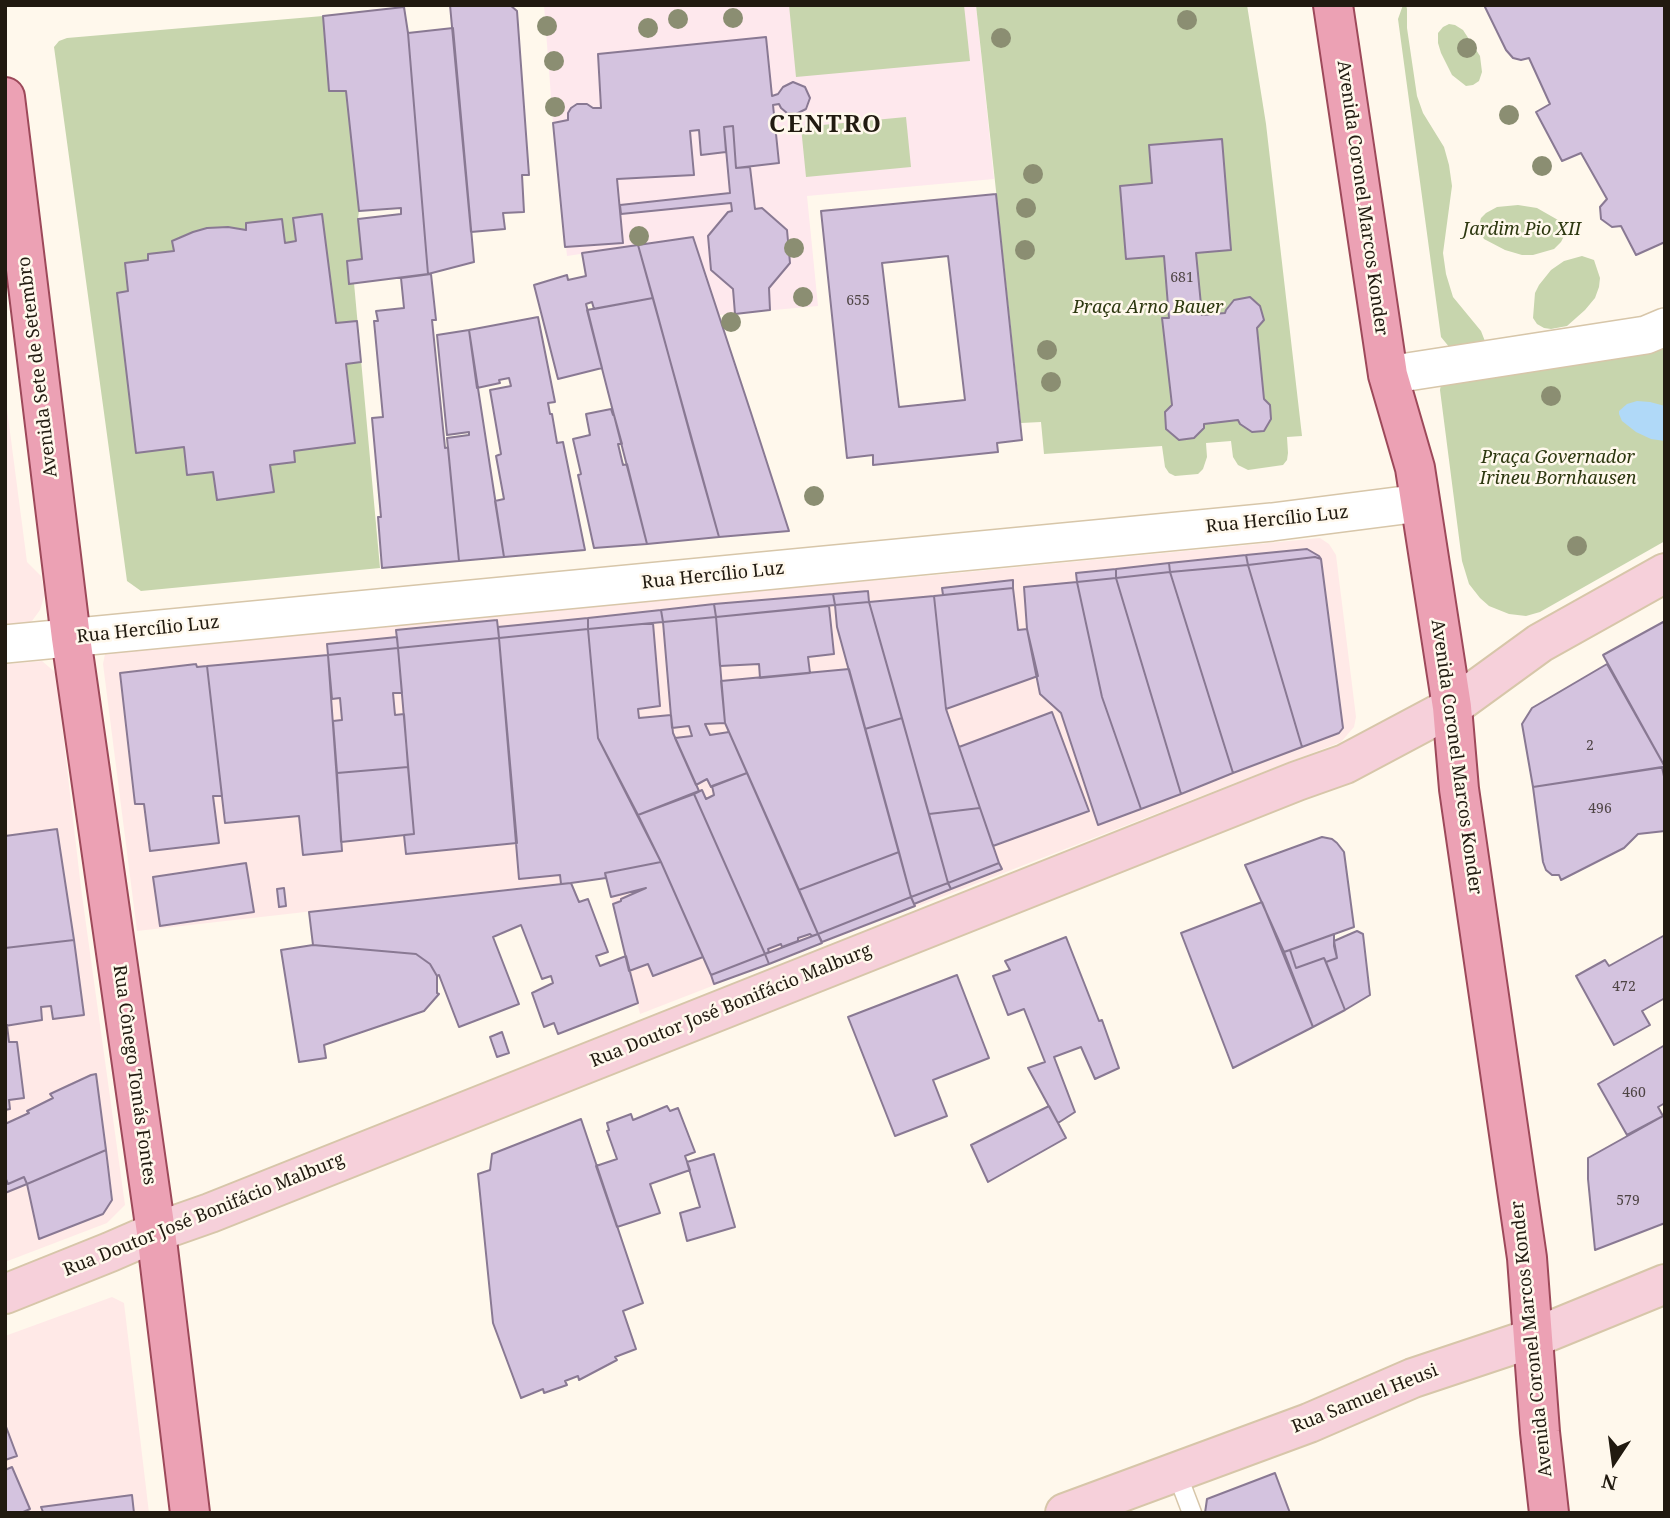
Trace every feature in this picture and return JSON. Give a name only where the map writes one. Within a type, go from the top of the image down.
[{"type":"main road","name":"Avenida Coronel Marcos Konder","points":[[1333,5],[1388,375],[1415,468],[1452,707],[1459,789],[1527,1258],[1539,1432],[1549,1513]]},
{"type":"main road","name":"Avenida Sete de Setembro","points":[[5,97],[71,638]]},
{"type":"main road","name":"Rua Doutor José Bonifácio Malburg","points":[[5,1294],[156,1232],[1345,764],[1452,707],[1540,643],[1665,573]]},
{"type":"main road","name":"Rua Cônego Tomás Fontes","points":[[71,638],[156,1232],[190,1513]]},
{"type":"main road","name":"Rua Samuel Heusi","points":[[1065,1513],[1309,1423],[1413,1378],[1533,1338],[1665,1284]]},
{"type":"street","points":[[1388,375],[1634,337],[1665,327]]},
{"type":"street","name":"Rua Hercílio Luz","points":[[5,644],[1272,522],[1420,503]]},
{"type":"lane","points":[[1176,1471],[1192,1513]]},
{"type":"shaded area","points":[[544,5],[976,5],[994,179],[807,196],[818,306],[719,315],[693,237],[567,256]]},
{"type":"shaded area","points":[[5,394],[27,562],[41,576],[45,594],[40,610],[32,621],[14,631],[5,631]]},
{"type":"shaded area","points":[[1320,538],[1329,544],[1336,555],[1356,717],[1354,727],[1341,742],[640,1014],[606,878],[137,931],[103,664],[105,654],[112,648]]},
{"type":"shaded area","points":[[42,661],[56,673],[81,888],[125,1205],[107,1223],[5,1262],[5,664]]},
{"type":"shaded area","points":[[112,1297],[124,1303],[149,1513],[5,1513],[5,1336]]},
{"type":"green space","points":[[789,5],[964,5],[970,61],[796,77]]},
{"type":"green space","name":"Praça Arno Bauer","points":[[976,5],[1247,5],[1266,124],[1302,436],[1287,437],[1287,460],[1283,465],[1248,470],[1238,465],[1233,457],[1231,441],[1206,443],[1207,457],[1203,469],[1198,474],[1175,476],[1165,467],[1162,446],[1044,454],[1041,422],[1021,423]]},
{"type":"green space","points":[[1403,5],[1406,5],[1407,9],[1407,28],[1417,96],[1423,113],[1444,147],[1449,165],[1452,186],[1443,253],[1446,274],[1453,297],[1481,331],[1488,349],[1450,348],[1441,337],[1398,19]]},
{"type":"green space","points":[[323,16],[329,91],[346,91],[359,211],[362,259],[347,261],[349,283],[354,283],[380,568],[141,591],[127,581],[54,47],[67,38]]},
{"type":"green space","points":[[1449,24],[1463,30],[1480,56],[1482,72],[1479,81],[1473,85],[1466,86],[1452,75],[1441,53],[1438,33]]},
{"type":"green space","points":[[906,117],[911,167],[806,177],[801,127]]},
{"type":"green space","name":"Jardim Pio XII","points":[[1518,205],[1537,208],[1558,220],[1564,228],[1564,236],[1554,249],[1522,255],[1484,239],[1479,225],[1486,213],[1497,207]]},
{"type":"green space","points":[[1582,256],[1594,260],[1600,278],[1595,298],[1567,326],[1551,329],[1537,324],[1533,318],[1535,293],[1539,285],[1551,270],[1564,261]]},
{"type":"green space","name":"Praça Governador Irineu Bornhausen","points":[[1665,339],[1665,541],[1540,612],[1526,616],[1509,614],[1489,606],[1469,584],[1462,561],[1441,384]]},
{"type":"water","points":[[1637,401],[1665,406],[1665,441],[1651,439],[1622,421],[1619,411],[1627,404]]},
{"type":"building","points":[[450,5],[510,5],[517,11],[529,175],[522,175],[524,212],[503,213],[505,229],[471,232]]},
{"type":"building","points":[[1484,5],[1665,5],[1665,242],[1636,255],[1621,226],[1612,227],[1601,219],[1600,207],[1607,199],[1581,153],[1562,161],[1536,112],[1550,104],[1529,58],[1513,58],[1506,50]]},
{"type":"building","points":[[404,7],[428,274],[349,284],[347,261],[362,259],[358,219],[401,214],[401,208],[359,211],[346,91],[329,91],[323,16]]},
{"type":"building","points":[[453,28],[474,262],[428,274],[408,33]]},
{"type":"building","points":[[766,37],[772,96],[793,82],[805,87],[810,98],[806,109],[796,114],[787,113],[779,104],[773,105],[779,163],[736,168],[733,126],[724,127],[726,152],[701,155],[699,130],[690,131],[694,175],[617,179],[623,243],[565,247],[553,123],[568,120],[568,113],[577,104],[601,108],[598,54]]},
{"type":"building","points":[[733,126],[736,168],[750,167],[755,209],[762,208],[787,230],[790,263],[769,288],[770,310],[735,314],[733,289],[711,270],[708,236],[728,212],[732,211],[731,203],[621,214],[620,205],[730,193],[724,127]]},
{"type":"building","points":[[1222,139],[1231,250],[1196,253],[1202,315],[1225,313],[1234,300],[1250,297],[1260,306],[1264,320],[1257,328],[1264,399],[1270,405],[1271,419],[1264,431],[1252,432],[1238,420],[1204,424],[1204,428],[1194,438],[1179,440],[1166,429],[1165,412],[1172,405],[1162,318],[1169,318],[1164,256],[1126,259],[1120,186],[1152,183],[1149,145]]},
{"type":"building","points":[[996,194],[1022,440],[997,443],[998,452],[873,465],[873,455],[847,458],[821,211]],"holes":[[[948,256],[965,400],[899,407],[882,263]]]},
{"type":"building","points":[[322,214],[336,323],[357,321],[361,362],[346,364],[355,443],[294,451],[295,462],[270,465],[274,492],[217,500],[213,472],[187,475],[184,447],[136,453],[117,293],[128,291],[125,263],[148,260],[148,254],[174,251],[172,241],[207,228],[246,230],[246,223],[282,219],[285,243],[296,241],[293,218]]},
{"type":"building","points":[[693,237],[789,531],[719,537],[638,245]]},
{"type":"building","points":[[638,245],[653,298],[594,309],[592,302],[586,304],[602,368],[558,379],[534,285],[567,275],[568,280],[586,276],[582,253]]},
{"type":"building","points":[[431,274],[436,320],[432,320],[459,561],[382,568],[378,517],[381,517],[372,418],[383,417],[374,321],[378,321],[376,311],[404,308],[401,278]]},
{"type":"building","points":[[653,298],[719,537],[647,544],[587,310]]},
{"type":"building","points":[[538,317],[555,402],[548,403],[550,414],[557,443],[563,442],[585,550],[504,557],[495,501],[504,499],[496,456],[501,454],[490,390],[511,386],[509,378],[477,388],[469,330]]},
{"type":"building","points":[[469,330],[504,557],[459,561],[447,438],[469,435],[469,432],[447,435],[437,335]]},
{"type":"building","points":[[611,409],[622,444],[618,444],[623,465],[627,464],[647,544],[594,548],[573,439],[590,435],[586,414]]},
{"type":"building","points":[[1307,549],[1321,559],[1315,557],[1248,565],[1246,555]]},
{"type":"building","points":[[1246,555],[1248,565],[1170,572],[1169,563]]},
{"type":"building","points":[[1315,557],[1321,559],[1343,728],[1339,733],[1302,747],[1248,565]]},
{"type":"building","points":[[1169,563],[1170,572],[1116,578],[1116,569]]},
{"type":"building","points":[[1248,565],[1302,747],[1233,773],[1170,572]]},
{"type":"building","points":[[1116,569],[1116,578],[1077,582],[1076,573]]},
{"type":"building","points":[[1170,572],[1233,773],[1181,794],[1116,578]]},
{"type":"building","points":[[1116,578],[1181,794],[1141,809],[1102,697],[1077,582]]},
{"type":"building","points":[[1013,580],[1013,588],[943,595],[942,588]]},
{"type":"building","points":[[1077,582],[1102,697],[1141,809],[1098,825],[1061,713],[1040,694],[1027,629],[1024,587]]},
{"type":"building","points":[[1013,588],[1018,630],[1027,629],[1038,676],[946,709],[934,596]]},
{"type":"building","points":[[868,591],[869,602],[835,605],[833,594]]},
{"type":"building","points":[[833,594],[835,605],[716,617],[714,604]]},
{"type":"building","points":[[934,596],[946,709],[980,808],[929,814],[869,602]]},
{"type":"building","points":[[869,602],[902,718],[865,729],[837,627],[835,605]]},
{"type":"building","points":[[714,604],[716,617],[663,622],[661,610]]},
{"type":"building","points":[[829,606],[834,654],[808,657],[810,673],[760,678],[759,664],[720,666],[716,617]]},
{"type":"building","points":[[661,610],[663,622],[588,629],[588,618]]},
{"type":"building","points":[[716,617],[725,723],[705,724],[710,735],[729,732],[747,773],[711,787],[707,779],[696,785],[675,738],[692,736],[689,726],[672,728],[663,622]]},
{"type":"building","points":[[588,618],[588,629],[499,638],[498,627]]},
{"type":"building","points":[[497,620],[499,638],[398,648],[396,630]]},
{"type":"building","points":[[1665,621],[1665,767],[1603,655]]},
{"type":"building","points":[[653,623],[660,706],[638,709],[639,718],[671,715],[673,733],[699,791],[638,815],[598,738],[588,629]]},
{"type":"building","points":[[588,629],[598,738],[661,862],[605,873],[606,878],[571,883],[561,884],[560,875],[519,879],[499,638]]},
{"type":"building","points":[[397,637],[398,648],[328,655],[327,644]]},
{"type":"building","points":[[499,638],[517,843],[406,854],[404,835],[414,834],[398,648]]},
{"type":"building","points":[[398,648],[402,693],[393,693],[395,715],[404,714],[408,767],[337,773],[333,721],[342,720],[340,698],[332,699],[328,655]]},
{"type":"building","points":[[328,655],[342,851],[303,855],[299,816],[225,823],[207,666]]},
{"type":"building","points":[[196,664],[197,667],[207,666],[222,796],[213,796],[219,843],[150,851],[144,804],[135,804],[120,673]]},
{"type":"building","points":[[1607,664],[1665,767],[1533,787],[1522,724],[1532,708]]},
{"type":"building","points":[[849,669],[899,852],[799,890],[725,723],[721,681]]},
{"type":"building","points":[[1052,712],[1089,811],[993,846],[959,747]]},
{"type":"building","points":[[902,718],[948,883],[911,897],[865,729]]},
{"type":"building","points":[[408,767],[414,834],[341,842],[337,773]]},
{"type":"building","points":[[1662,767],[1665,781],[1665,831],[1638,834],[1624,848],[1561,880],[1559,875],[1552,875],[1546,870],[1533,787]]},
{"type":"building","points":[[747,773],[818,934],[798,938],[798,941],[782,947],[781,944],[768,949],[769,952],[765,954],[694,794],[702,790],[706,799],[714,795],[712,786]]},
{"type":"building","points":[[694,794],[765,954],[711,975],[638,815]]},
{"type":"building","points":[[980,808],[999,863],[948,883],[929,814]]},
{"type":"building","points":[[57,829],[74,940],[5,948],[5,836]]},
{"type":"building","points":[[1322,837],[1332,839],[1344,852],[1354,927],[1284,952],[1245,865]]},
{"type":"building","points":[[899,852],[911,897],[818,934],[799,890]]},
{"type":"building","points":[[661,862],[703,957],[653,976],[648,964],[629,971],[613,904],[646,888],[611,897],[605,873]]},
{"type":"building","points":[[246,863],[254,912],[160,926],[153,877]]},
{"type":"building","points":[[999,863],[1002,869],[951,889],[948,883]]},
{"type":"building","points":[[571,883],[579,902],[588,899],[608,952],[596,956],[600,966],[626,956],[638,1003],[558,1034],[554,1023],[544,1027],[532,993],[553,983],[551,976],[542,979],[521,925],[493,937],[519,1004],[459,1027],[439,975],[416,954],[313,945],[309,912]]},
{"type":"building","points":[[948,883],[951,889],[914,904],[911,897]]},
{"type":"building","points":[[284,888],[286,906],[279,907],[277,889]]},
{"type":"building","points":[[911,897],[915,906],[822,942],[818,934]]},
{"type":"building","points":[[1262,902],[1313,1027],[1233,1068],[1181,933]]},
{"type":"building","points":[[1357,931],[1363,934],[1370,995],[1345,1010],[1326,962],[1337,958],[1334,941]]},
{"type":"building","points":[[818,934],[822,943],[769,964],[765,954]]},
{"type":"building","points":[[1334,934],[1337,958],[1326,962],[1324,958],[1296,968],[1290,950]]},
{"type":"building","points":[[1665,935],[1665,998],[1642,1011],[1650,1025],[1614,1045],[1576,976],[1605,960],[1609,966]]},
{"type":"building","points":[[1066,937],[1099,1021],[1102,1020],[1119,1068],[1095,1079],[1081,1047],[1054,1057],[1075,1112],[1058,1123],[1028,1068],[1045,1062],[1024,1009],[1008,1015],[993,976],[1010,970],[1005,961]]},
{"type":"building","points":[[74,940],[84,1015],[53,1019],[51,1006],[41,1007],[42,1020],[5,1026],[5,948]]},
{"type":"building","points":[[313,945],[416,954],[430,964],[437,976],[439,994],[424,1011],[324,1045],[326,1058],[299,1062],[281,950]]},
{"type":"building","points":[[1290,950],[1296,968],[1324,958],[1345,1010],[1313,1027],[1284,952]]},
{"type":"building","points":[[765,954],[769,964],[714,984],[711,975]]},
{"type":"building","points":[[957,975],[989,1058],[933,1080],[947,1116],[895,1136],[848,1017]]},
{"type":"building","points":[[7,1025],[9,1042],[17,1042],[24,1098],[9,1100],[10,1109],[5,1110],[5,1026]]},
{"type":"building","points":[[502,1032],[509,1053],[497,1057],[490,1037]]},
{"type":"building","points":[[1665,1045],[1665,1103],[1658,1107],[1663,1116],[1627,1135],[1598,1084]]},
{"type":"building","points":[[96,1074],[106,1150],[27,1184],[24,1177],[8,1184],[5,1177],[5,1124],[53,1098],[50,1094]]},
{"type":"building","points":[[667,1106],[670,1111],[678,1108],[695,1152],[685,1156],[690,1170],[650,1184],[660,1213],[617,1227],[596,1166],[617,1159],[607,1131],[607,1123],[631,1114],[633,1120]]},
{"type":"building","points":[[1049,1106],[1066,1138],[988,1182],[971,1145]]},
{"type":"building","points":[[1665,1115],[1665,1223],[1595,1250],[1588,1158]]},
{"type":"building","points":[[581,1119],[643,1303],[623,1311],[636,1349],[615,1357],[617,1360],[579,1380],[578,1376],[565,1381],[567,1385],[544,1393],[543,1389],[521,1398],[493,1323],[478,1174],[490,1170],[492,1154]]},
{"type":"building","points":[[106,1150],[112,1200],[103,1214],[39,1239],[27,1184]]},
{"type":"building","points":[[714,1154],[735,1227],[687,1241],[680,1213],[700,1207],[687,1162]]},
{"type":"building","points":[[5,1177],[8,1184],[24,1177],[27,1184],[5,1193]]},
{"type":"building","points":[[5,1424],[17,1456],[5,1460]]},
{"type":"building","points":[[12,1467],[30,1509],[21,1513],[5,1513],[5,1470]]},
{"type":"building","points":[[1275,1473],[1290,1513],[1205,1513],[1207,1499]]},
{"type":"building","points":[[132,1495],[134,1513],[41,1513],[41,1507]]},
{"type":"district","name":"CENTRO","points":[[826,125]]}]
